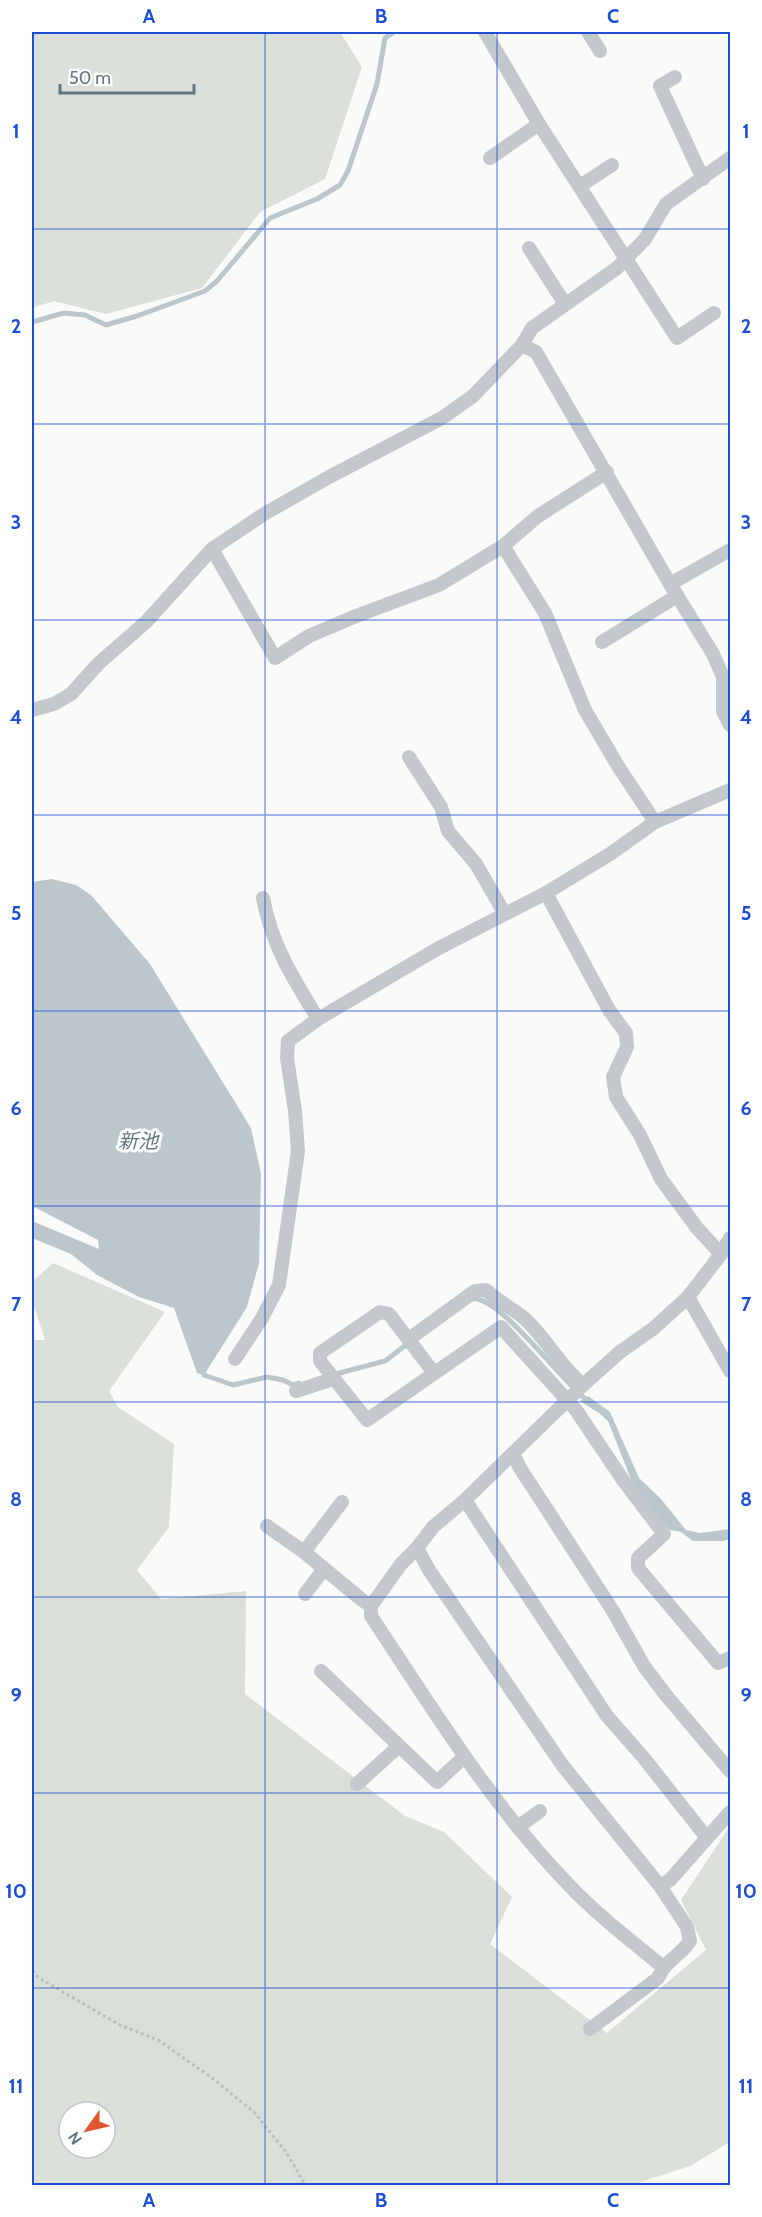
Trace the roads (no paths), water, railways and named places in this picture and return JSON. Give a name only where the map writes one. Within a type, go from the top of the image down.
[{"type":"street","points":[[485,32],[539,124],[677,338],[714,313]]},
{"type":"street","points":[[588,32],[600,51]]},
{"type":"street","points":[[675,77],[660,86],[704,179]]},
{"type":"street","points":[[490,158],[539,124]]},
{"type":"street","points":[[32,710],[54,704],[70,694],[99,663],[146,622],[213,549],[264,514],[442,418],[472,396],[522,345],[532,328],[617,268],[645,239],[666,204],[704,179],[730,158]]},
{"type":"street","points":[[580,186],[612,165]]},
{"type":"street","points":[[529,248],[566,304]]},
{"type":"street","points":[[522,345],[536,352],[713,654],[723,677],[723,711],[730,726]]},
{"type":"street","points":[[213,549],[275,658],[309,636],[439,585],[502,546],[538,516],[607,472]]},
{"type":"street","points":[[502,546],[545,613],[585,710],[655,822]]},
{"type":"street","points":[[602,642],[730,550]]},
{"type":"street","points":[[409,757],[441,807],[448,831],[476,864],[505,914]]},
{"type":"street","points":[[235,1359],[279,1285],[298,1150],[287,1058],[288,1041],[318,1020],[436,949],[546,893],[610,854],[655,822],[730,790]]},
{"type":"street","points":[[546,893],[609,1010],[626,1033],[627,1047],[613,1077],[616,1097],[640,1135],[661,1179],[697,1228],[721,1254]]},
{"type":"street","points":[[262,898],[267,922],[282,961],[318,1020]]},
{"type":"street","points":[[663,1967],[603,1918],[567,1884],[518,1827],[464,1757],[370,1616],[372,1606],[401,1564],[433,1527],[465,1500],[620,1352],[654,1328],[688,1297],[721,1254],[730,1238]]},
{"type":"street","points":[[409,1339],[476,1291],[486,1290],[501,1303],[524,1317],[572,1376],[576,1392],[576,1410],[623,1480],[664,1534],[638,1558],[638,1568],[718,1663],[730,1658]]},
{"type":"street","points":[[688,1297],[730,1371]]},
{"type":"street","points":[[434,1372],[389,1314],[380,1312],[320,1353],[320,1361],[367,1420],[501,1327],[576,1392]]},
{"type":"street","points":[[296,1391],[333,1379]]},
{"type":"street","points":[[513,1454],[613,1611],[644,1666],[664,1694],[730,1771]]},
{"type":"street","points":[[465,1500],[607,1716],[643,1757],[707,1838]]},
{"type":"street","points":[[304,1551],[342,1502]]},
{"type":"street","points":[[267,1526],[304,1551],[372,1606]]},
{"type":"street","points":[[417,1548],[429,1570],[563,1766],[660,1886],[687,1927],[690,1941],[683,1952],[663,1967],[658,1978],[590,2029]]},
{"type":"street","points":[[305,1594],[324,1569]]},
{"type":"street","points":[[321,1671],[437,1782],[464,1757]]},
{"type":"street","points":[[357,1784],[398,1747]]},
{"type":"street","points":[[518,1827],[540,1811]]},
{"type":"street","points":[[660,1886],[670,1880],[730,1812]]},
{"type":"water","name":"新池","points":[[52,879],[76,885],[91,895],[150,964],[251,1128],[261,1174],[259,1263],[247,1307],[204,1375],[197,1373],[174,1308],[139,1297],[97,1275],[71,1254],[32,1238],[32,1221],[99,1249],[98,1240],[32,1206],[32,882]]},
{"type":"water","points":[[588,1396],[610,1412],[639,1478],[661,1499],[686,1530],[700,1533],[730,1529],[730,1539],[693,1541],[681,1532],[670,1530],[634,1487],[608,1421],[580,1401]]},
{"type":"waterway","points":[[32,322],[64,313],[85,315],[106,325],[205,291],[217,281],[270,218],[317,199],[340,185],[348,171],[377,84],[385,38],[394,32]]},
{"type":"waterway","points":[[472,1299],[483,1301],[514,1324],[588,1401]]},
{"type":"waterway","points":[[332,1375],[385,1361],[410,1342]]},
{"type":"waterway","points":[[204,1375],[233,1385],[267,1377],[283,1380],[293,1385],[299,1383]]}]
